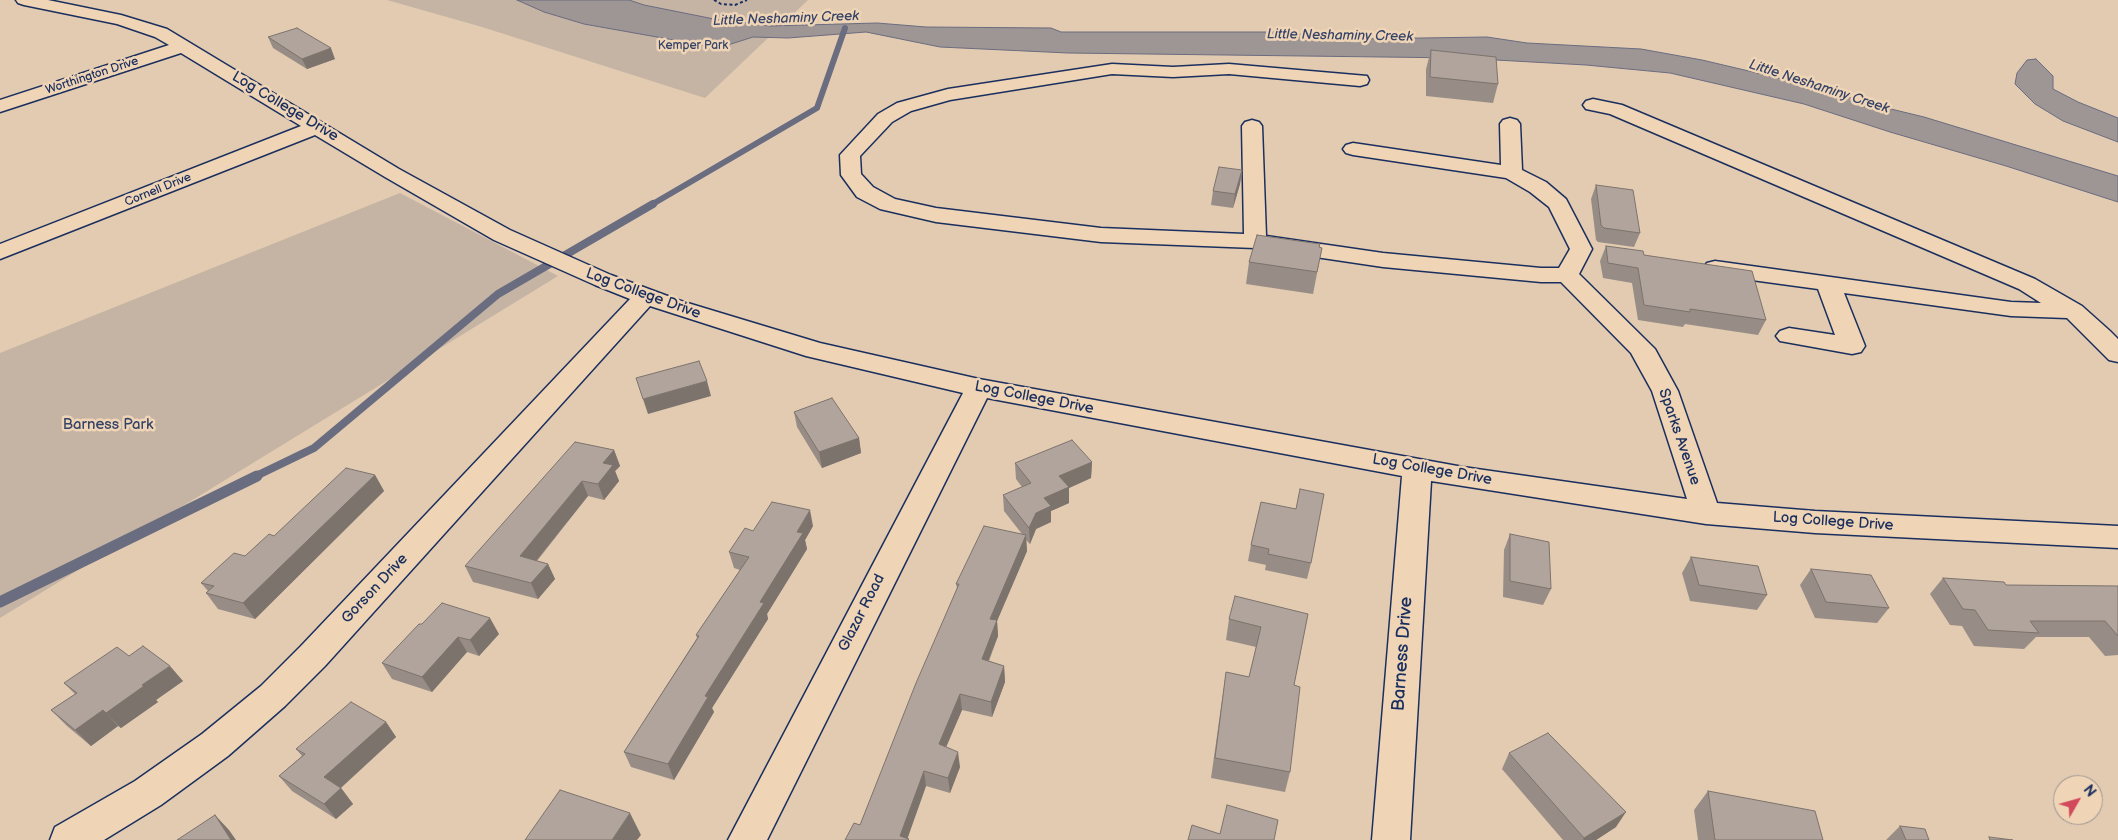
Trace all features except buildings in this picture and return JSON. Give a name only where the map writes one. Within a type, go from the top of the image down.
[{"type":"street","name":"Log College Drive","points":[[24,0],[137,24],[161,33],[466,216],[557,260],[646,296],[741,328],[815,350],[979,388],[1417,468],[1706,513],[1815,522],[2118,537]]},
{"type":"street","name":"Worthington Drive","points":[[0,106],[183,46]]},
{"type":"street","points":[[1353,149],[1512,173],[1538,188],[1558,204],[1590,251],[1567,275],[1541,276],[1383,260],[1255,241],[1101,235],[936,214],[888,204],[865,192],[851,175],[850,155],[885,118],[904,107],[948,95],[1072,74],[1112,69],[1172,72],[1229,70],[1360,80]]},
{"type":"street","points":[[1593,105],[1615,109],[2026,284],[2073,311],[2118,354]]},
{"type":"street","points":[[1510,124],[1512,173]]},
{"type":"street","points":[[1252,126],[1255,241]]},
{"type":"street","name":"Cornell Drive","points":[[0,252],[317,127]]},
{"type":"street","points":[[1695,265],[2011,309],[2073,311]]},
{"type":"street","name":"Sparks Avenue","points":[[1567,275],[1642,349],[1665,391],[1706,513]]},
{"type":"street","points":[[1789,336],[1852,346],[1828,284]]},
{"type":"street","name":"Gorson Drive","points":[[69,840],[148,793],[215,745],[273,696],[313,656],[646,296]]},
{"type":"street","name":"Glazar Road","points":[[747,840],[979,388]]},
{"type":"street","name":"Barness Drive","points":[[1391,840],[1417,468]]},
{"type":"path","points":[[714,0],[721,4],[735,4],[747,0]]},
{"type":"green space","name":"Kemper Park","points":[[387,0],[808,0],[705,98],[482,27]]},
{"type":"green space","name":"Barness Park","points":[[400,193],[558,276],[0,618],[0,353]]},
{"type":"shaded area","points":[[517,0],[629,0],[644,5],[714,19],[770,26],[877,23],[926,27],[1051,28],[1061,32],[1277,32],[1356,39],[1487,37],[1527,43],[1641,49],[1702,60],[1838,92],[1858,101],[1924,117],[2118,176],[2118,202],[1804,104],[1670,73],[1586,65],[1460,58],[1068,53],[940,47],[866,32],[788,38],[753,37],[713,47],[584,24],[544,12]]},
{"type":"shaded area","points":[[2036,59],[2053,76],[2053,89],[2078,102],[2118,118],[2118,142],[2063,121],[2035,104],[2015,84],[2017,73],[2027,60]]},
{"type":"waterway","name":"Little Neshaminy Creek","points":[[651,205],[817,108],[845,28]]},
{"type":"waterway","points":[[254,477],[314,448],[498,294],[653,204]]},
{"type":"waterway","points":[[0,602],[257,476]]}]
